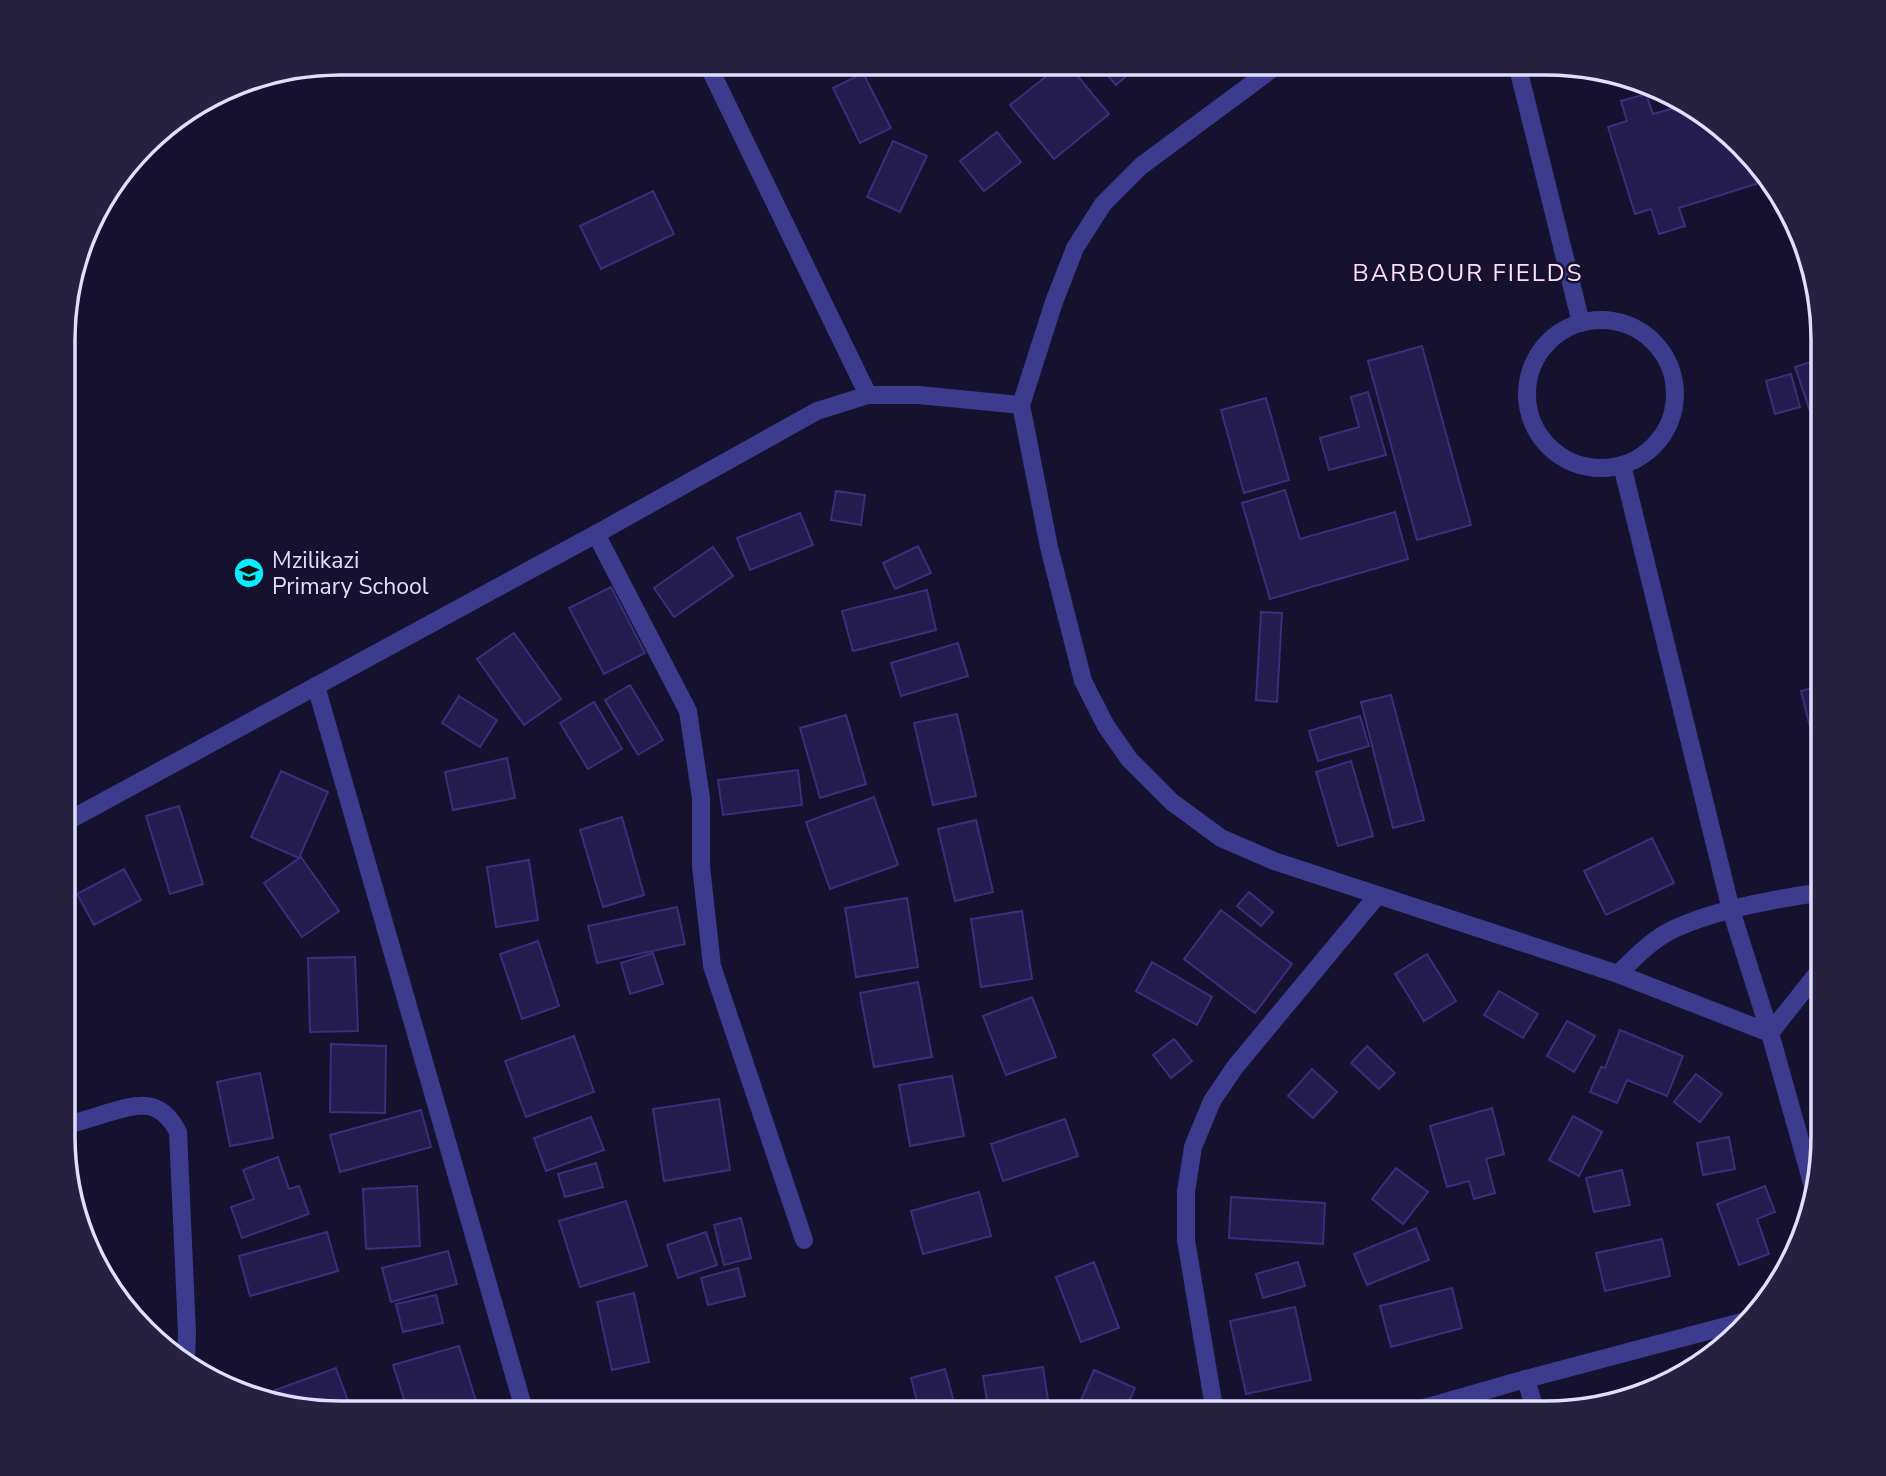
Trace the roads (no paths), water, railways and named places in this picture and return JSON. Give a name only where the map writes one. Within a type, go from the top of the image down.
[{"type":"street","points":[[713,75],[868,395]]},
{"type":"street","points":[[1265,75],[1141,166],[1103,204],[1071,259],[1054,302],[1021,405],[1049,547],[1083,681],[1106,726],[1129,759],[1172,802],[1221,838],[1274,861],[1618,974],[1770,1033]]},
{"type":"street","points":[[1520,75],[1581,323]]},
{"type":"street","points":[[1606,321],[1631,327],[1653,341],[1668,362],[1675,386],[1674,412],[1663,435],[1646,454],[1622,465],[1599,468],[1576,464],[1556,453],[1540,436],[1530,415],[1527,392],[1531,370],[1543,349],[1559,333],[1581,323],[1606,321]]},
{"type":"street","points":[[75,817],[817,411],[868,395],[955,398],[1021,405]]},
{"type":"street","points":[[1622,465],[1731,910],[1770,1033],[1808,1169]]},
{"type":"street","points":[[596,534],[688,711],[701,798],[701,866],[712,966],[804,1240]]},
{"type":"street","points":[[316,686],[522,1401]]},
{"type":"street","points":[[1618,974],[1650,945],[1673,929],[1731,910],[1811,894]]},
{"type":"street","points":[[1213,1401],[1186,1240],[1186,1192],[1193,1147],[1212,1101],[1235,1067],[1377,896]]},
{"type":"street","points":[[1770,1033],[1811,980]]},
{"type":"street","points":[[75,1123],[138,1104],[163,1112],[172,1120],[178,1132],[186,1351]]},
{"type":"street","points":[[1449,1401],[1730,1326]]},
{"type":"street","points":[[1526,1379],[1532,1401]]},
{"type":"place","name":"Mzilikazi Primary School","points":[[249,573]]},
{"type":"district","name":"BARBOUR FIELDS","points":[[1468,273]]}]
